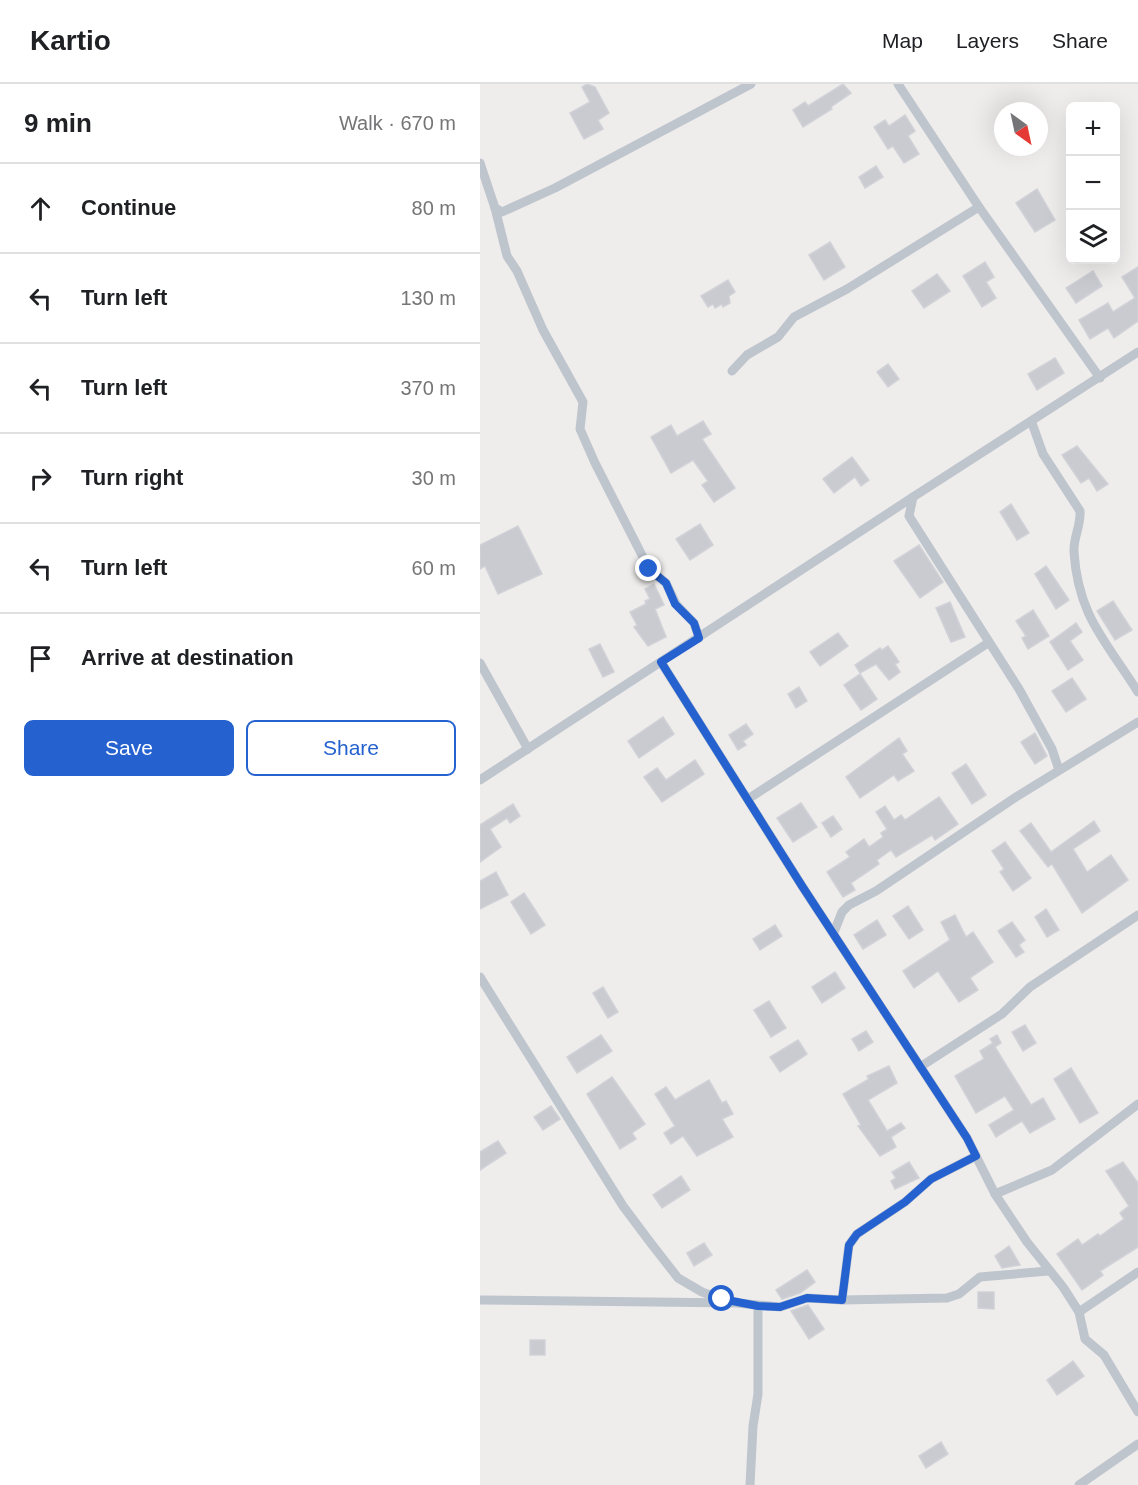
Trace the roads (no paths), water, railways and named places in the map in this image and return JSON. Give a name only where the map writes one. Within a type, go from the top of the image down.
[{"type":"street","points":[[495,208],[502,212],[555,188],[751,84]]},
{"type":"street","points":[[898,84],[978,207],[1100,378]]},
{"type":"street","points":[[480,163],[495,208],[507,256],[517,271],[543,330],[583,402],[580,429],[595,463],[649,569],[666,583],[675,604],[694,623],[699,638]]},
{"type":"street","points":[[732,371],[747,355],[778,337],[794,317],[847,289],[978,207]]},
{"type":"street","points":[[480,780],[913,497],[1138,354]]},
{"type":"street","points":[[1032,423],[1043,454],[1080,511],[1074,552],[1077,583],[1086,613],[1138,692]]},
{"type":"street","points":[[913,497],[909,516],[988,644],[1019,689],[1052,749],[1059,770]]},
{"type":"street","points":[[748,799],[988,644]]},
{"type":"street","points":[[661,662],[976,1156],[995,1194],[1079,1312],[1085,1339],[1104,1355],[1138,1412]]},
{"type":"street","points":[[480,663],[528,749]]},
{"type":"street","points":[[834,932],[842,912],[849,905],[876,891],[1059,770],[1138,722]]},
{"type":"street","points":[[920,1067],[1002,1014],[1030,987],[1138,915]]},
{"type":"street","points":[[480,977],[623,1206],[678,1278],[702,1292],[736,1303]]},
{"type":"street","points":[[995,1194],[1053,1170],[1138,1104]]},
{"type":"street","points":[[842,1300],[849,1245],[857,1234],[905,1202],[931,1179],[976,1156]]},
{"type":"street","points":[[480,1300],[736,1303],[780,1307],[807,1298],[842,1300],[947,1298],[959,1294],[980,1278],[1048,1271]]},
{"type":"street","points":[[1079,1312],[1138,1272]]},
{"type":"street","points":[[750,1485],[753,1426],[758,1394],[758,1306]]},
{"type":"street","points":[[1079,1485],[1138,1444]]}]
